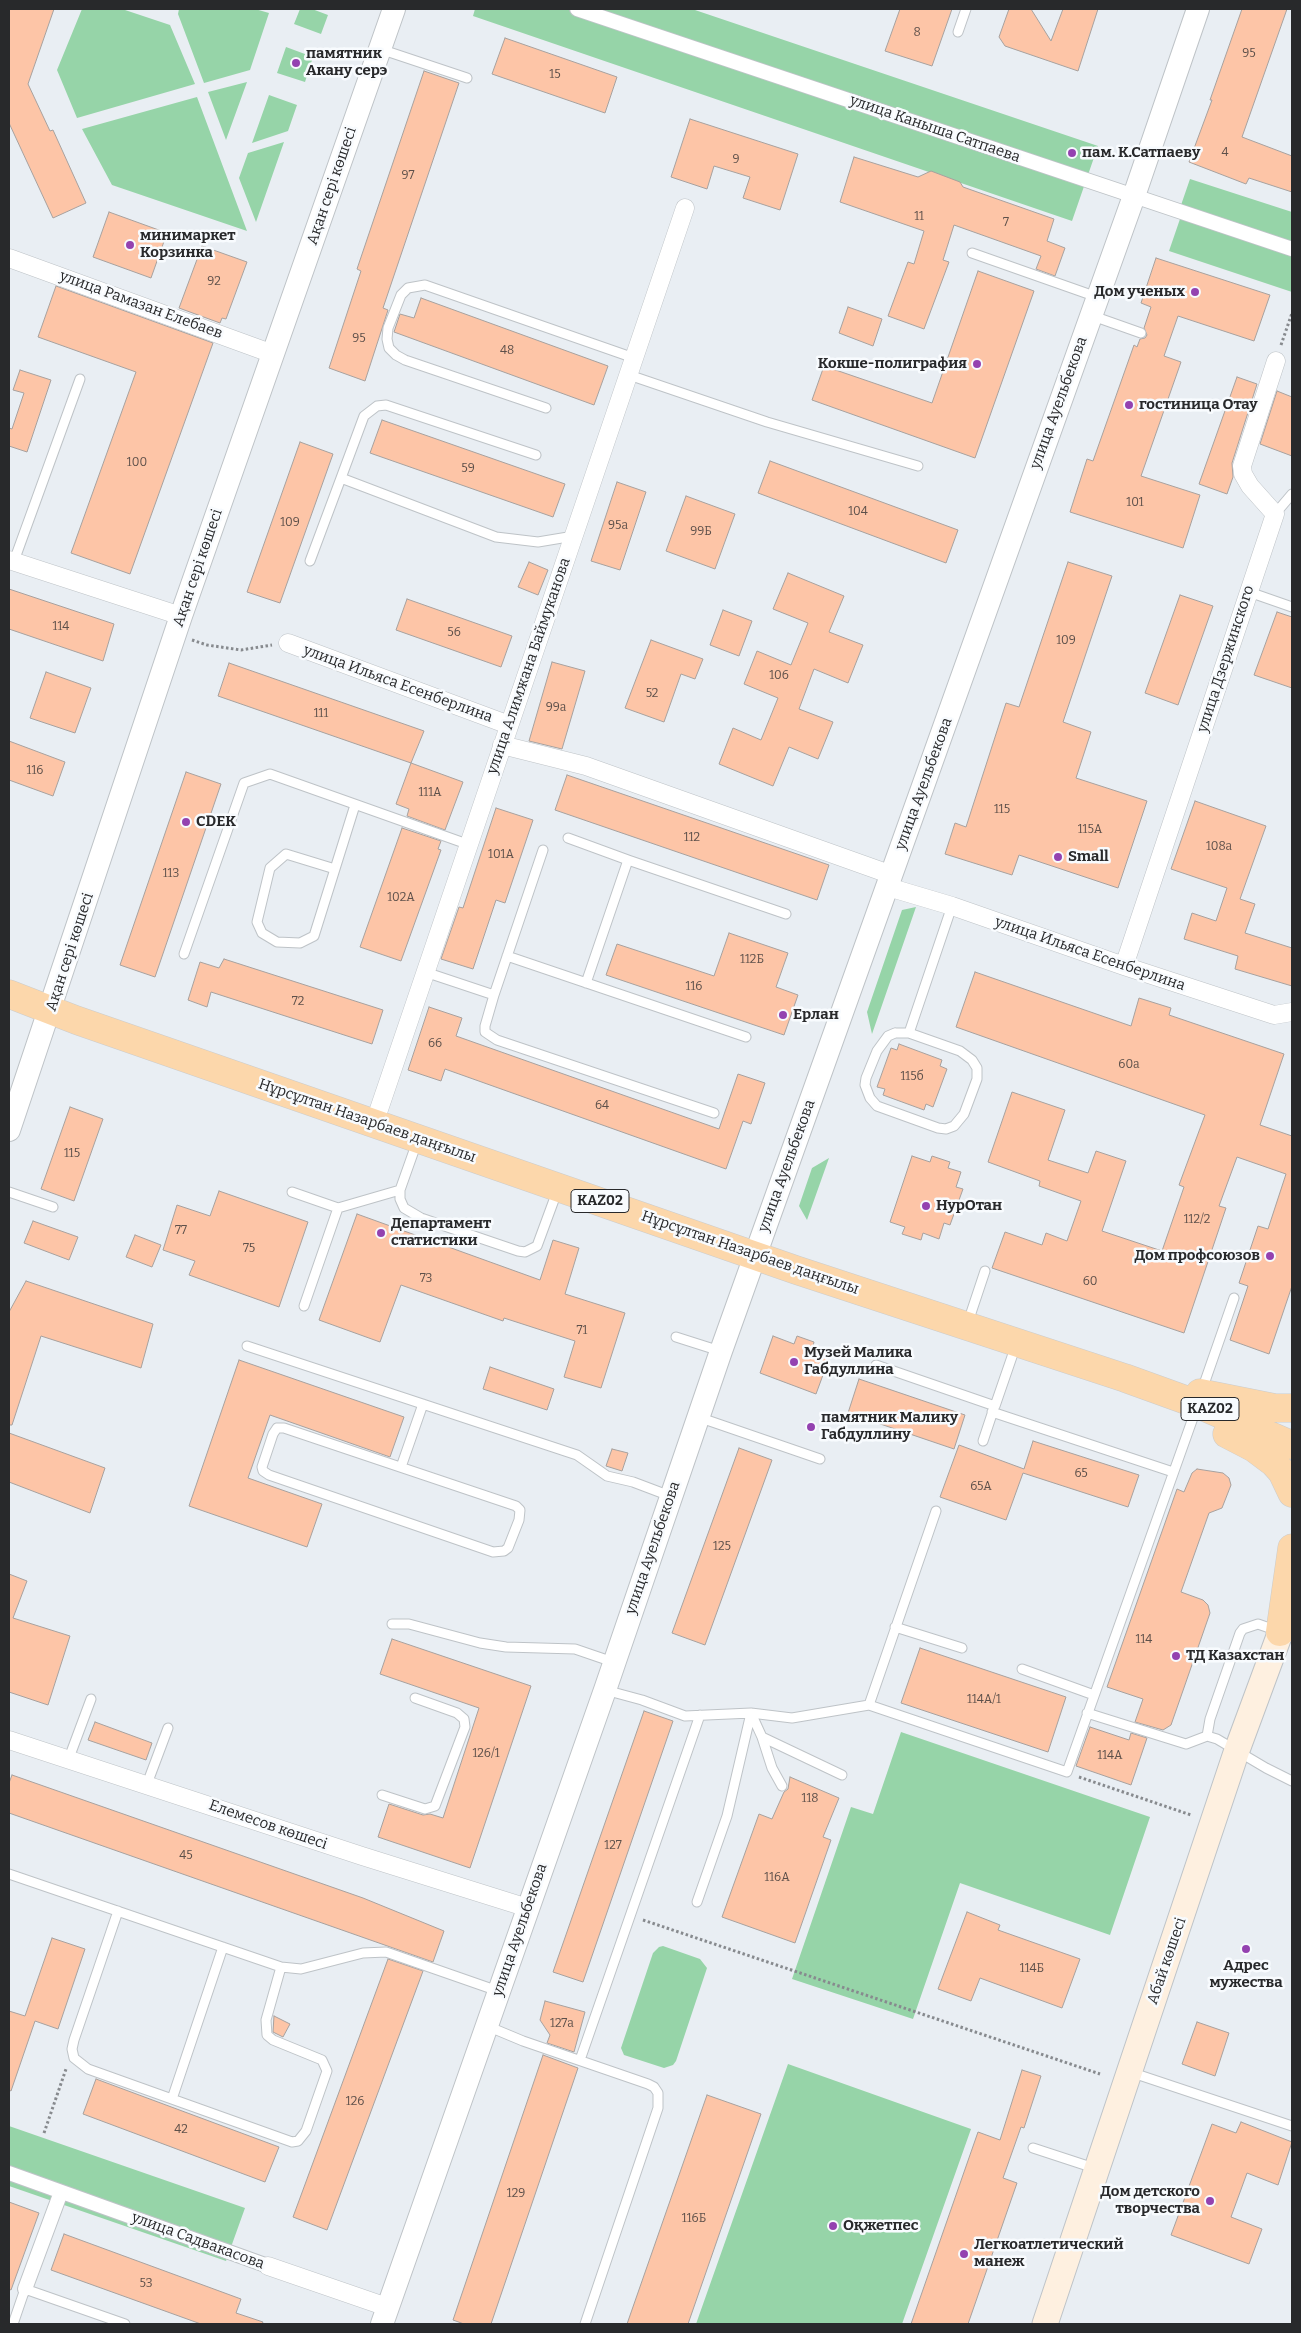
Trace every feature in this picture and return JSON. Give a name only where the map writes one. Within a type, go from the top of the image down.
[{"type":"highway","name":"Нұрсұлтан Назарбаев даңғылы","points":[[9,994],[374,1124],[559,1186],[755,1256],[1125,1378],[1197,1404],[1292,1445]]},
{"type":"highway","points":[[1125,1378],[1197,1404],[1292,1408]]},
{"type":"highway","points":[[1197,1404],[1265,1455],[1282,1472],[1292,1493]]},
{"type":"highway","points":[[1286,1622],[1292,1548]]},
{"type":"main road","name":"Абай көшесі","points":[[1045,2324],[1237,1750],[1286,1622],[1292,1599]]},
{"type":"street","name":"Ақан сері көшесі","points":[[9,1130],[178,626],[394,9]]},
{"type":"street","name":"улица Каныша Сатпаева","points":[[577,9],[1292,249]]},
{"type":"street","name":"улица Ауельбекова","points":[[385,2316],[605,1690],[721,1351],[1134,196],[1198,9]]},
{"type":"street","name":"улица Алимжана Баймуканова","points":[[374,1124],[467,844],[685,208]]},
{"type":"street","name":"улица Рамазан Елебаев","points":[[9,258],[273,354]]},
{"type":"street","points":[[1275,514],[1246,481],[1242,466],[1276,361]]},
{"type":"street","name":"улица Дзержинского","points":[[1124,966],[1275,514]]},
{"type":"street","points":[[11,560],[178,626]]},
{"type":"street","name":"улица Ильяса Есенберлина","points":[[288,643],[509,725]]},
{"type":"street","name":"улица Ильяса Есенберлина","points":[[502,745],[586,766],[952,906],[1124,966],[1274,1015],[1292,1012]]},
{"type":"street","name":"Елемесов көшесі","points":[[9,1740],[69,1758],[362,1856],[528,1908]]},
{"type":"street","name":"улица Садвакасова","points":[[9,2173],[268,2266],[385,2316]]},
{"type":"street","points":[[26,2289],[61,2192]]},
{"type":"lane","points":[[958,32],[966,9]]},
{"type":"lane","points":[[379,49],[467,78]]},
{"type":"lane","points":[[972,252],[1094,306],[1140,333]]},
{"type":"lane","points":[[546,408],[405,360],[396,355],[389,348],[387,334],[401,295],[408,288],[425,285],[634,358]]},
{"type":"lane","points":[[629,375],[766,422],[918,466]]},
{"type":"lane","points":[[11,560],[80,379]]},
{"type":"lane","points":[[310,561],[364,416],[377,406],[386,405],[536,455]]},
{"type":"lane","points":[[340,478],[496,537],[538,542],[574,536]]},
{"type":"lane","points":[[1275,514],[1292,494]]},
{"type":"lane","points":[[1249,592],[1292,607]]},
{"type":"lane","points":[[184,954],[244,783],[270,774],[467,844]]},
{"type":"lane","points":[[335,869],[286,854],[270,868],[257,922],[262,933],[277,942],[300,943],[314,936],[335,869],[355,805]]},
{"type":"lane","points":[[568,838],[786,914]]},
{"type":"lane","points":[[543,850],[484,1026],[486,1032],[491,1037],[714,1114]]},
{"type":"lane","points":[[586,983],[628,860]]},
{"type":"lane","points":[[909,1033],[952,906]]},
{"type":"lane","points":[[507,956],[746,1037]]},
{"type":"lane","points":[[425,972],[494,995]]},
{"type":"lane","points":[[895,1033],[909,1033],[960,1051],[972,1060],[977,1068],[977,1079],[964,1114],[954,1126],[946,1129],[938,1128],[878,1106],[870,1098],[865,1085],[866,1078],[877,1051],[888,1036],[895,1033]]},
{"type":"lane","points":[[418,1138],[400,1190],[400,1199],[404,1208],[411,1214],[525,1252],[537,1246],[541,1239],[559,1186]]},
{"type":"lane","points":[[292,1192],[338,1208],[400,1190]]},
{"type":"lane","points":[[9,1192],[53,1207]]},
{"type":"lane","points":[[304,1306],[338,1208]]},
{"type":"lane","points":[[967,1325],[985,1271]]},
{"type":"lane","points":[[605,1690],[642,1700],[685,1716],[751,1713],[792,1718],[869,1705],[1067,1772],[1234,1298]]},
{"type":"lane","points":[[676,1337],[721,1351]]},
{"type":"lane","points":[[983,1440],[1018,1342]]},
{"type":"lane","points":[[247,1346],[577,1455],[607,1476],[633,1482],[671,1496]]},
{"type":"lane","points":[[876,1365],[1173,1472]]},
{"type":"lane","points":[[401,1467],[423,1404]]},
{"type":"lane","points":[[698,1417],[820,1459]]},
{"type":"lane","points":[[281,1428],[401,1467],[516,1506],[520,1510],[519,1520],[508,1548],[504,1552],[493,1552],[269,1476],[262,1467],[273,1434],[281,1428]]},
{"type":"lane","points":[[869,1705],[936,1511]]},
{"type":"lane","points":[[1207,1736],[1210,1719],[1240,1633],[1243,1629],[1258,1624],[1286,1622]]},
{"type":"lane","points":[[392,1624],[409,1624],[480,1643],[506,1647],[575,1649],[613,1662]]},
{"type":"lane","points":[[896,1627],[962,1648]]},
{"type":"lane","points":[[1022,1670],[1094,1695]]},
{"type":"lane","points":[[382,1795],[426,1809],[435,1806],[465,1727],[464,1719],[457,1713],[415,1698]]},
{"type":"lane","points":[[69,1758],[91,1700]]},
{"type":"lane","points":[[751,1713],[762,1737],[772,1768],[782,1786]]},
{"type":"lane","points":[[697,1902],[727,1816],[751,1713]]},
{"type":"lane","points":[[1087,1713],[1186,1744],[1207,1736],[1237,1750],[1292,1781]]},
{"type":"lane","points":[[580,2060],[700,1715]]},
{"type":"lane","points":[[147,1784],[168,1728]]},
{"type":"lane","points":[[762,1737],[842,1775]]},
{"type":"lane","points":[[9,1874],[281,1967],[301,1969],[363,1953],[386,1952],[498,1991]]},
{"type":"lane","points":[[118,1911],[72,2049],[74,2058],[88,2069],[286,2141],[298,2141],[303,2137],[327,2071],[322,2060],[273,2040],[267,2035],[266,2020],[281,1967]]},
{"type":"lane","points":[[172,2098],[223,1947]]},
{"type":"lane","points":[[487,2026],[648,2084],[654,2087],[659,2100],[585,2324]]},
{"type":"lane","points":[[1130,2072],[1292,2126]]},
{"type":"lane","points":[[1033,2148],[1097,2169]]},
{"type":"lane","points":[[13,2324],[26,2289],[125,2324]]},
{"type":"path","points":[[1276,361],[1292,313]]},
{"type":"path","points":[[178,626],[207,645],[241,650],[288,643]]},
{"type":"path","points":[[1067,1772],[1191,1815]]},
{"type":"path","points":[[630,1916],[1100,2074]]},
{"type":"path","points":[[44,2132],[72,2049]]},
{"type":"green space","points":[[82,9],[122,9],[170,25],[195,84],[77,118],[57,70]]},
{"type":"green space","points":[[179,9],[255,9],[269,13],[250,70],[204,83],[178,14]]},
{"type":"green space","points":[[300,9],[312,9],[328,15],[321,34],[294,24]]},
{"type":"green space","points":[[475,9],[692,9],[1098,146],[1072,221],[473,16]]},
{"type":"green space","points":[[286,47],[313,57],[305,82],[277,73]]},
{"type":"green space","points":[[247,82],[226,140],[208,92]]},
{"type":"green space","points":[[269,95],[297,105],[288,131],[252,143]]},
{"type":"green space","points":[[197,97],[247,231],[112,185],[82,129]]},
{"type":"green space","points":[[284,142],[256,222],[239,178],[248,153]]},
{"type":"green space","points":[[1190,179],[1292,212],[1292,245],[1180,208]]},
{"type":"green space","points":[[1180,219],[1292,256],[1292,292],[1169,251]]},
{"type":"green space","points":[[916,907],[872,1034],[867,1012],[902,910]]},
{"type":"green space","points":[[829,1158],[807,1220],[799,1206],[812,1168]]},
{"type":"green space","points":[[901,1732],[1150,1817],[1110,1935],[960,1883],[913,2019],[792,1979],[851,1807],[873,1814]]},
{"type":"green space","points":[[663,1946],[700,1959],[707,1968],[676,2061],[673,2065],[664,2068],[624,2055],[621,2048],[653,1953]]},
{"type":"green space","name":"Оқжетпес","points":[[788,2064],[971,2129],[902,2324],[696,2324]]},
{"type":"green space","points":[[9,2126],[245,2208],[226,2261],[9,2186]]},
{"type":"building","points":[[9,9],[54,9],[28,84],[50,131],[53,130],[86,203],[53,218],[9,123]]},
{"type":"building","points":[[900,9],[952,9],[932,66],[885,51]]},
{"type":"building","points":[[1009,9],[1031,9],[1051,41],[1063,9],[1098,9],[1078,71],[1005,46],[999,37]]},
{"type":"building","points":[[1242,9],[1287,9],[1242,137],[1292,156],[1292,192],[1249,178],[1246,184],[1189,162]]},
{"type":"building","points":[[505,38],[617,77],[605,113],[492,74]]},
{"type":"building","points":[[424,71],[459,83],[383,308],[388,310],[365,381],[329,368],[361,271],[357,269]]},
{"type":"building","points":[[690,119],[798,154],[780,210],[743,198],[750,177],[714,166],[707,189],[671,177]]},
{"type":"building","points":[[854,157],[918,177],[931,171],[960,182],[963,187],[1054,219],[1047,241],[1065,248],[1055,276],[1036,269],[1041,256],[954,225],[943,260],[949,262],[924,329],[888,316],[908,262],[914,264],[924,231],[840,202]]},
{"type":"building","name":"минимаркет Корзинка","points":[[109,212],[167,233],[151,278],[93,257]]},
{"type":"building","points":[[202,246],[247,262],[226,319],[222,318],[220,323],[179,308]]},
{"type":"building","points":[[1156,258],[1270,295],[1254,341],[1178,316],[1164,356],[1181,362],[1141,476],[1200,495],[1183,548],[1070,512],[1087,459],[1093,461],[1134,345],[1137,347],[1140,339],[1145,338],[1147,335],[1144,328],[1151,307],[1141,303]]},
{"type":"building","name":"Кокше-полиграфия","points":[[978,271],[1034,291],[975,458],[812,400],[824,366],[932,403]]},
{"type":"building","points":[[56,286],[213,343],[130,574],[71,553],[136,372],[38,337]]},
{"type":"building","points":[[421,298],[608,366],[594,405],[394,332],[400,314],[414,318]]},
{"type":"building","points":[[848,307],[882,319],[873,346],[839,333]]},
{"type":"building","points":[[20,370],[51,380],[27,452],[9,446],[9,428],[12,429],[24,393],[13,390]]},
{"type":"building","points":[[1237,377],[1257,384],[1232,463],[1233,477],[1227,494],[1199,484]]},
{"type":"building","points":[[1277,391],[1292,397],[1292,456],[1260,444]]},
{"type":"building","points":[[382,420],[565,484],[553,517],[370,453]]},
{"type":"building","points":[[300,442],[333,454],[280,603],[247,592]]},
{"type":"building","points":[[770,461],[958,530],[946,563],[758,493]]},
{"type":"building","points":[[617,482],[646,492],[620,570],[591,561]]},
{"type":"building","points":[[686,496],[735,514],[715,569],[666,551]]},
{"type":"building","points":[[529,562],[548,570],[538,595],[518,587]]},
{"type":"building","points":[[1068,562],[1112,576],[1063,722],[1091,732],[1076,778],[1147,801],[1118,888],[1019,855],[1012,875],[945,854],[955,823],[966,827],[1006,703],[1019,707]]},
{"type":"building","points":[[788,573],[844,596],[829,632],[863,645],[848,683],[814,669],[799,709],[833,722],[818,759],[789,747],[773,786],[719,764],[733,728],[761,740],[778,698],[744,684],[757,651],[791,665],[808,623],[773,609]]},
{"type":"building","points":[[9,589],[114,624],[103,661],[9,629]]},
{"type":"building","points":[[1180,595],[1213,606],[1178,705],[1145,693]]},
{"type":"building","points":[[407,599],[512,636],[501,667],[396,630]]},
{"type":"building","points":[[723,610],[752,621],[739,656],[710,645]]},
{"type":"building","points":[[1277,612],[1292,617],[1292,688],[1254,675]]},
{"type":"building","points":[[651,640],[703,659],[695,679],[681,674],[664,722],[625,708]]},
{"type":"building","points":[[552,662],[585,671],[562,749],[529,741]]},
{"type":"building","points":[[229,663],[424,731],[411,763],[218,696]]},
{"type":"building","points":[[46,672],[91,688],[75,733],[30,718]]},
{"type":"building","points":[[9,741],[65,762],[53,796],[9,780]]},
{"type":"building","points":[[411,763],[463,782],[445,830],[407,816],[409,809],[396,804]]},
{"type":"building","points":[[186,772],[221,784],[155,977],[120,965]]},
{"type":"building","points":[[567,775],[829,865],[817,900],[555,810]]},
{"type":"building","points":[[1195,801],[1266,826],[1240,899],[1255,904],[1245,933],[1292,948],[1292,986],[1235,969],[1238,956],[1184,939],[1192,913],[1216,921],[1227,888],[1171,869]]},
{"type":"building","points":[[496,808],[533,820],[505,903],[496,900],[473,969],[441,959],[459,907],[463,908]]},
{"type":"building","points":[[402,828],[441,841],[438,849],[441,850],[401,961],[360,947]]},
{"type":"building","points":[[729,933],[788,953],[776,987],[798,995],[784,1035],[606,975],[617,944],[714,976]]},
{"type":"building","points":[[224,959],[383,1010],[372,1044],[211,992],[207,1007],[188,1000],[200,962],[219,968]]},
{"type":"building","points":[[975,972],[1131,1026],[1139,998],[1171,1008],[1169,1015],[1284,1054],[1260,1125],[1292,1136],[1292,1286],[1269,1354],[1230,1340],[1248,1286],[1239,1283],[1258,1226],[1268,1229],[1286,1174],[1237,1157],[1219,1206],[1226,1208],[1184,1333],[992,1268],[1005,1232],[1042,1245],[1046,1233],[1067,1241],[1081,1201],[1039,1186],[1040,1181],[988,1162],[1012,1092],[1065,1110],[1048,1160],[1088,1173],[1096,1151],[1126,1161],[1102,1231],[1162,1251],[1184,1187],[1179,1185],[1205,1115],[956,1027]]},
{"type":"building","points":[[429,1007],[462,1018],[456,1036],[719,1129],[738,1074],[765,1083],[751,1124],[743,1121],[726,1169],[445,1069],[441,1081],[408,1070]]},
{"type":"building","points":[[899,1044],[942,1060],[940,1066],[947,1069],[933,1107],[926,1104],[924,1110],[883,1095],[885,1089],[877,1087],[891,1048],[897,1050]]},
{"type":"building","points":[[70,1107],[103,1119],[74,1201],[41,1189]]},
{"type":"building","name":"НурОтан","points":[[912,1156],[930,1162],[932,1156],[950,1162],[948,1168],[961,1172],[956,1187],[963,1189],[950,1225],[944,1223],[939,1239],[923,1233],[921,1240],[902,1234],[905,1227],[890,1222]]},
{"type":"building","points":[[219,1191],[308,1222],[279,1307],[189,1275],[195,1261],[163,1250],[177,1205],[210,1216]]},
{"type":"building","points":[[357,1214],[540,1280],[553,1240],[579,1248],[565,1294],[625,1313],[601,1388],[564,1377],[575,1341],[504,1318],[503,1321],[401,1285],[380,1342],[319,1320]]},
{"type":"building","points":[[33,1221],[78,1237],[69,1260],[24,1243]]},
{"type":"building","points":[[135,1235],[161,1245],[152,1267],[126,1257]]},
{"type":"building","points":[[26,1281],[153,1324],[141,1368],[41,1336],[12,1425],[9,1425],[9,1312]]},
{"type":"building","points":[[773,1336],[794,1344],[797,1336],[814,1342],[812,1350],[830,1356],[816,1394],[760,1373]]},
{"type":"building","points":[[239,1360],[404,1417],[390,1457],[270,1415],[248,1478],[322,1504],[307,1547],[189,1506]]},
{"type":"building","points":[[490,1367],[554,1389],[547,1410],[483,1389]]},
{"type":"building","points":[[859,1379],[965,1415],[954,1449],[848,1413]]},
{"type":"building","points":[[9,1433],[105,1468],[90,1513],[9,1482]]},
{"type":"building","points":[[1033,1441],[1139,1475],[1128,1507],[1023,1473],[1006,1520],[940,1497],[959,1445],[1024,1469]]},
{"type":"building","points":[[739,1448],[772,1460],[705,1645],[672,1633]]},
{"type":"building","points":[[612,1449],[628,1453],[622,1471],[606,1466]]},
{"type":"building","points":[[1197,1469],[1223,1473],[1229,1478],[1231,1485],[1222,1508],[1209,1513],[1181,1592],[1203,1600],[1208,1605],[1210,1613],[1171,1725],[1163,1730],[1135,1722],[1143,1699],[1107,1687],[1177,1489],[1184,1492],[1192,1473]]},
{"type":"building","points":[[9,1574],[27,1581],[13,1618],[70,1636],[48,1705],[9,1692]]},
{"type":"building","points":[[392,1639],[531,1686],[470,1868],[378,1837],[389,1804],[423,1815],[430,1814],[443,1818],[479,1708],[380,1674]]},
{"type":"building","points":[[920,1648],[1066,1697],[1048,1752],[901,1703]]},
{"type":"building","points":[[644,1711],[673,1721],[583,1982],[553,1972]]},
{"type":"building","points":[[95,1722],[152,1743],[146,1760],[88,1740]]},
{"type":"building","points":[[1090,1727],[1129,1740],[1131,1733],[1147,1738],[1131,1785],[1076,1766]]},
{"type":"building","points":[[12,1775],[363,1898],[444,1931],[433,1962],[9,1813],[9,1783]]},
{"type":"building","points":[[790,1777],[839,1798],[823,1837],[831,1840],[795,1943],[722,1917],[759,1814],[772,1819],[784,1792],[788,1789]]},
{"type":"building","points":[[967,1912],[1000,1925],[998,1930],[1080,1959],[1062,2008],[980,1978],[971,2001],[938,1989]]},
{"type":"building","points":[[52,1938],[85,1949],[58,2029],[35,2021],[11,2091],[9,2090],[9,2011],[25,2016]]},
{"type":"building","points":[[388,1959],[423,1971],[327,2230],[293,2217]]},
{"type":"building","points":[[545,2001],[585,2012],[574,2052],[547,2043],[550,2035],[540,2020]]},
{"type":"building","points":[[274,2016],[290,2024],[283,2037],[273,2032]]},
{"type":"building","points":[[1197,2022],[1229,2033],[1215,2076],[1182,2064]]},
{"type":"building","points":[[543,2055],[578,2068],[491,2324],[464,2324],[453,2320]]},
{"type":"building","name":"Легкоатлетический манеж","points":[[1022,2070],[1041,2076],[1024,2128],[1021,2127],[1003,2178],[1017,2183],[968,2324],[911,2324],[978,2132],[1000,2140]]},
{"type":"building","points":[[96,2079],[279,2147],[265,2182],[83,2114]]},
{"type":"building","points":[[707,2095],[761,2114],[688,2324],[627,2324]]},
{"type":"building","name":"Дом детского творчества","points":[[1241,2122],[1292,2142],[1278,2185],[1247,2173],[1231,2217],[1262,2229],[1249,2264],[1171,2235],[1212,2124],[1236,2133]]},
{"type":"building","points":[[9,2202],[39,2213],[11,2290],[9,2289]]},
{"type":"building","points":[[64,2234],[241,2299],[236,2313],[263,2322],[262,2324],[201,2324],[51,2270]]},
{"type":"place","name":"памятник Акану серэ","points":[[296,63]]},
{"type":"place","name":"пам. К.Сатпаеву","points":[[1072,153]]},
{"type":"place","name":"минимаркет Корзинка","points":[[130,245]]},
{"type":"place","name":"Дом ученых","points":[[1195,292]]},
{"type":"place","name":"Кокше-полиграфия","points":[[977,364]]},
{"type":"place","name":"гостиница Отау","points":[[1129,405]]},
{"type":"place","name":"CDEK","points":[[186,822]]},
{"type":"place","name":"Small","points":[[1058,857]]},
{"type":"place","name":"Ерлан","points":[[783,1015]]},
{"type":"place","name":"НурОтан","points":[[926,1206]]},
{"type":"place","name":"Департамент статистики","points":[[381,1233]]},
{"type":"place","name":"Дом профсоюзов","points":[[1270,1256]]},
{"type":"place","name":"Музей Малика Габдуллина","points":[[794,1362]]},
{"type":"place","name":"памятник Малику Габдуллину","points":[[811,1427]]},
{"type":"place","name":"ТД Казахстан","points":[[1176,1656]]},
{"type":"place","name":"Адрес мужества","points":[[1246,1949]]},
{"type":"place","name":"Дом детского творчества","points":[[1210,2201]]},
{"type":"place","name":"Оқжетпес","points":[[833,2226]]},
{"type":"place","name":"Легкоатлетический манеж","points":[[964,2254]]}]
